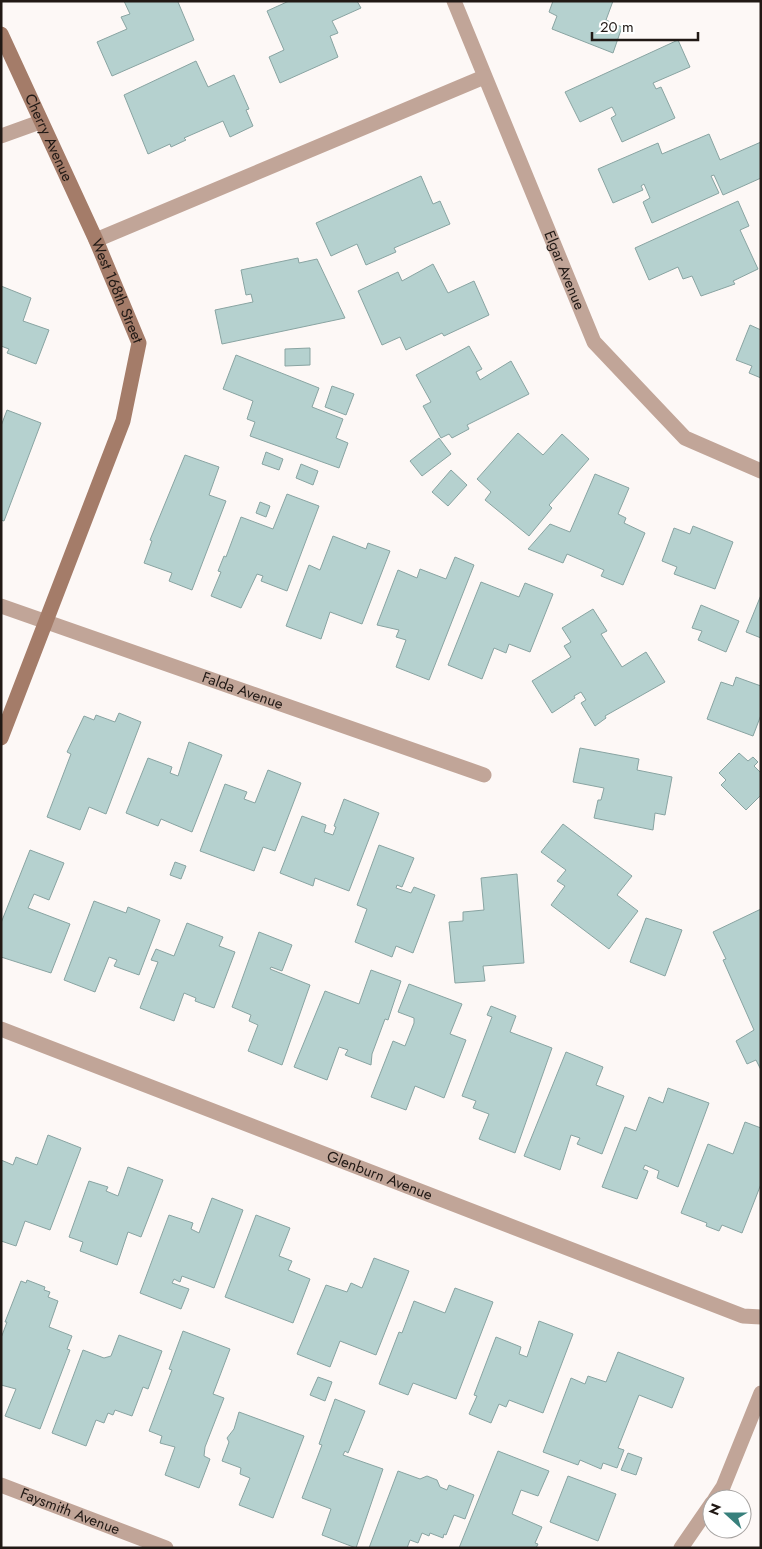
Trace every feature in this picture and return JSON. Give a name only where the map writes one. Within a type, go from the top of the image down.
[{"type":"street","name":"Elgar Avenue","points":[[454,1],[594,342],[685,438],[761,471]]},
{"type":"street","name":"Cherry Avenue","points":[[1,34],[96,240]]},
{"type":"street","name":"West 168th Street","points":[[1,738],[123,421],[139,342],[96,240],[484,77]]},
{"type":"street","points":[[1,136],[40,122]]},
{"type":"street","name":"Falda Avenue","points":[[1,606],[484,775]]},
{"type":"street","name":"Glenburn Avenue","points":[[1,1029],[743,1316],[761,1317]]},
{"type":"street","points":[[722,1489],[761,1393]]},
{"type":"street","name":"Faysmith Avenue","points":[[1,1485],[166,1548]]},
{"type":"street","points":[[681,1548],[702,1518]]},
{"type":"building","points":[[124,1],[179,1],[194,40],[112,76],[97,42],[127,29],[121,17],[130,14]]},
{"type":"building","points":[[289,1],[357,1],[361,8],[332,21],[338,33],[330,36],[338,57],[280,83],[269,57],[284,50],[267,11]]},
{"type":"building","points":[[553,1],[613,1],[606,20],[622,27],[613,53],[552,29],[557,16],[549,12]]},
{"type":"building","points":[[678,40],[690,67],[653,83],[656,89],[661,87],[675,118],[622,142],[611,118],[616,115],[612,107],[580,122],[565,92]]},
{"type":"building","points":[[196,61],[208,87],[234,75],[249,109],[246,110],[253,126],[230,137],[223,121],[184,138],[186,140],[171,147],[170,144],[148,154],[124,95]]},
{"type":"building","points":[[709,134],[720,160],[761,142],[761,178],[723,195],[714,175],[711,176],[719,193],[652,223],[643,202],[650,198],[644,184],[641,186],[643,190],[613,203],[598,169],[658,143],[662,154]]},
{"type":"building","points":[[421,176],[433,204],[440,201],[450,224],[394,248],[396,252],[366,265],[357,244],[331,256],[316,223]]},
{"type":"building","points":[[738,201],[749,226],[740,230],[758,269],[733,281],[735,284],[701,296],[692,276],[683,279],[678,267],[649,280],[635,248]]},
{"type":"building","points":[[298,258],[299,263],[317,259],[345,318],[222,344],[215,310],[253,302],[251,294],[246,295],[241,270]]},
{"type":"building","points":[[433,264],[448,293],[474,281],[489,315],[444,336],[442,333],[406,350],[400,337],[382,345],[358,291],[398,272],[402,281]]},
{"type":"building","points":[[1,286],[31,298],[23,321],[49,330],[36,364],[7,353],[9,349],[1,346]]},
{"type":"building","points":[[750,325],[761,330],[761,378],[749,373],[752,366],[736,360]]},
{"type":"building","points":[[469,346],[482,369],[476,372],[480,380],[511,361],[529,394],[467,425],[469,429],[452,438],[449,434],[441,438],[423,406],[431,402],[416,375]]},
{"type":"building","points":[[310,348],[310,365],[285,366],[285,349]]},
{"type":"building","points":[[236,355],[319,388],[312,407],[343,419],[336,438],[348,443],[339,468],[250,436],[255,422],[247,419],[253,401],[223,389]]},
{"type":"building","points":[[332,386],[354,394],[346,415],[325,407]]},
{"type":"building","points":[[7,410],[41,423],[4,521],[1,520],[1,426]]},
{"type":"building","points":[[518,433],[543,455],[562,434],[589,459],[549,505],[552,508],[529,536],[485,500],[491,492],[477,479]]},
{"type":"building","points":[[439,438],[451,454],[422,476],[410,461]]},
{"type":"building","points":[[266,452],[283,459],[279,470],[262,464]]},
{"type":"building","points":[[185,455],[219,467],[209,495],[226,501],[192,590],[169,581],[172,573],[144,563],[152,541],[150,540]]},
{"type":"building","points":[[301,464],[318,471],[313,485],[296,478]]},
{"type":"building","points":[[451,470],[467,485],[448,506],[432,492]]},
{"type":"building","points":[[595,474],[629,488],[618,514],[626,518],[624,523],[645,533],[623,585],[601,576],[604,570],[567,554],[563,563],[528,549],[550,524],[570,532]]},
{"type":"building","points":[[287,494],[319,506],[287,591],[261,581],[263,576],[257,574],[241,608],[211,596],[221,572],[218,571],[224,556],[226,557],[241,517],[273,529]]},
{"type":"building","points":[[260,502],[270,506],[266,517],[256,513]]},
{"type":"building","points":[[693,526],[733,542],[715,589],[674,574],[677,567],[662,561],[674,528],[690,534]]},
{"type":"building","points":[[333,536],[366,549],[368,543],[390,551],[362,624],[330,612],[321,639],[286,626],[309,565],[320,570]]},
{"type":"building","points":[[455,557],[474,565],[429,680],[396,667],[406,640],[396,637],[399,630],[377,625],[398,570],[417,578],[420,569],[446,579]]},
{"type":"building","points":[[481,582],[519,597],[525,583],[553,594],[530,652],[509,644],[506,653],[494,648],[482,679],[448,665]]},
{"type":"building","points":[[761,595],[761,638],[746,632]]},
{"type":"building","points":[[701,605],[739,621],[726,652],[698,640],[702,631],[692,628]]},
{"type":"building","points":[[593,609],[607,631],[601,634],[622,667],[646,652],[665,682],[605,716],[606,718],[595,726],[581,703],[586,700],[581,692],[552,713],[532,681],[571,657],[564,646],[571,642],[562,628]]},
{"type":"building","points":[[736,677],[761,686],[761,715],[753,736],[707,719],[721,682],[733,686]]},
{"type":"building","points":[[119,713],[141,722],[106,814],[89,807],[80,830],[47,817],[71,754],[67,752],[84,716],[94,720],[96,715],[115,722]]},
{"type":"building","points":[[189,742],[222,755],[192,832],[161,819],[158,826],[126,813],[148,758],[172,767],[170,773],[178,776]]},
{"type":"building","points":[[580,748],[639,759],[637,770],[672,777],[665,815],[655,813],[653,830],[594,818],[598,800],[601,800],[604,788],[573,782]]},
{"type":"building","points":[[739,753],[748,761],[753,757],[758,762],[754,766],[761,773],[761,795],[746,810],[721,785],[726,780],[719,773]]},
{"type":"building","points":[[268,770],[301,783],[275,851],[263,847],[254,871],[200,851],[225,784],[247,792],[244,799],[255,803]]},
{"type":"building","points":[[344,799],[379,813],[349,891],[315,878],[313,886],[280,873],[302,816],[326,825],[324,832],[333,835],[336,827],[334,826]]},
{"type":"building","points":[[563,824],[632,876],[617,895],[638,911],[609,949],[551,905],[565,886],[557,881],[566,870],[541,852]]},
{"type":"building","points":[[379,845],[414,858],[402,887],[397,885],[396,888],[411,893],[414,887],[435,895],[413,953],[396,946],[392,957],[355,942],[367,909],[357,905]]},
{"type":"building","points":[[30,850],[64,863],[49,900],[34,894],[28,908],[70,924],[51,973],[1,957],[1,923]]},
{"type":"building","points":[[175,862],[186,866],[181,879],[170,875]]},
{"type":"building","points":[[517,874],[524,963],[483,966],[485,981],[455,983],[449,922],[463,921],[463,912],[484,910],[481,878]]},
{"type":"building","points":[[94,901],[126,913],[128,907],[160,920],[139,975],[114,966],[117,960],[109,957],[95,992],[64,980]]},
{"type":"building","points":[[761,909],[761,1070],[756,1060],[747,1064],[736,1041],[754,1030],[723,960],[726,959],[713,932]]},
{"type":"building","points":[[646,918],[682,930],[665,976],[630,962]]},
{"type":"building","points":[[187,923],[223,937],[219,946],[235,952],[214,1008],[195,1001],[196,998],[184,993],[174,1021],[140,1008],[158,962],[151,960],[156,949],[174,956]]},
{"type":"building","points":[[259,932],[292,945],[282,971],[271,967],[270,969],[310,985],[282,1065],[248,1051],[258,1025],[249,1021],[251,1015],[232,1007]]},
{"type":"building","points":[[371,970],[401,981],[388,1020],[385,1019],[372,1054],[371,1065],[345,1055],[348,1050],[339,1047],[327,1080],[294,1067],[325,991],[359,1004]]},
{"type":"building","points":[[409,984],[462,1004],[450,1034],[466,1040],[444,1098],[415,1086],[406,1110],[371,1097],[393,1041],[405,1046],[414,1023],[414,1018],[398,1012]]},
{"type":"building","points":[[491,1006],[516,1016],[510,1032],[552,1048],[515,1153],[479,1139],[489,1114],[473,1108],[476,1101],[462,1096],[492,1017],[487,1015]]},
{"type":"building","points":[[566,1052],[603,1067],[596,1085],[624,1096],[602,1154],[577,1144],[580,1138],[571,1135],[560,1170],[524,1156]]},
{"type":"building","points":[[668,1088],[709,1103],[678,1187],[657,1178],[659,1171],[645,1165],[643,1169],[648,1171],[637,1199],[602,1187],[625,1127],[636,1131],[649,1097],[663,1103]]},
{"type":"building","points":[[745,1122],[761,1128],[761,1184],[742,1233],[722,1225],[719,1231],[706,1226],[707,1223],[681,1213],[708,1144],[733,1154]]},
{"type":"building","points":[[48,1135],[81,1148],[50,1230],[25,1221],[16,1246],[1,1241],[1,1160],[13,1165],[16,1157],[37,1165]]},
{"type":"building","points":[[128,1167],[163,1180],[141,1237],[128,1232],[117,1265],[80,1251],[83,1242],[69,1237],[89,1181],[108,1187],[106,1191],[118,1196]]},
{"type":"building","points":[[212,1198],[243,1210],[214,1288],[182,1276],[180,1282],[174,1279],[172,1283],[189,1289],[181,1309],[140,1293],[169,1215],[193,1223],[191,1229],[199,1233]]},
{"type":"building","points":[[256,1215],[290,1228],[279,1256],[292,1261],[288,1270],[310,1279],[293,1323],[225,1297]]},
{"type":"building","points":[[374,1258],[409,1271],[376,1355],[340,1341],[330,1367],[297,1354],[326,1285],[347,1292],[351,1283],[362,1288]]},
{"type":"building","points":[[27,1280],[45,1287],[44,1290],[50,1292],[48,1297],[58,1301],[49,1327],[72,1336],[67,1349],[70,1350],[40,1429],[5,1416],[16,1389],[1,1385],[1,1338],[7,1322],[5,1322],[21,1281],[26,1283]]},
{"type":"building","points":[[455,1288],[493,1302],[456,1399],[413,1383],[408,1395],[379,1384],[399,1332],[402,1333],[414,1301],[445,1313]]},
{"type":"building","points":[[539,1321],[573,1334],[543,1413],[509,1400],[506,1407],[499,1404],[491,1423],[469,1414],[477,1396],[474,1395],[496,1337],[521,1347],[519,1354],[527,1357]]},
{"type":"building","points":[[183,1331],[230,1349],[213,1394],[224,1398],[205,1447],[204,1456],[210,1459],[199,1488],[165,1475],[175,1447],[160,1443],[162,1436],[149,1431],[172,1370],[169,1369]]},
{"type":"building","points":[[119,1335],[162,1351],[148,1389],[143,1387],[132,1416],[115,1410],[113,1415],[108,1413],[104,1423],[96,1420],[86,1446],[52,1433],[83,1350],[104,1358],[111,1356]]},
{"type":"building","points":[[618,1352],[684,1378],[672,1408],[639,1395],[618,1448],[624,1450],[617,1468],[603,1463],[601,1469],[580,1460],[578,1465],[543,1452],[571,1378],[585,1384],[588,1376],[606,1382]]},
{"type":"building","points":[[318,1377],[332,1382],[325,1401],[310,1395]]},
{"type":"building","points":[[335,1399],[365,1411],[348,1453],[345,1451],[343,1455],[383,1469],[356,1548],[322,1535],[331,1509],[302,1498],[322,1445],[319,1444]]},
{"type":"building","points":[[239,1412],[304,1436],[273,1518],[239,1505],[250,1478],[240,1474],[241,1468],[222,1461],[229,1442],[227,1438],[234,1429]]},
{"type":"building","points":[[498,1451],[549,1471],[538,1496],[521,1490],[512,1514],[542,1527],[535,1543],[538,1544],[536,1548],[459,1548]]},
{"type":"building","points":[[628,1453],[642,1458],[636,1475],[621,1470]]},
{"type":"building","points":[[398,1471],[420,1479],[427,1476],[437,1480],[440,1487],[447,1490],[449,1485],[474,1495],[465,1519],[454,1515],[443,1538],[430,1533],[429,1536],[422,1533],[418,1543],[410,1540],[407,1548],[369,1548]]},
{"type":"building","points":[[568,1476],[616,1494],[598,1541],[550,1522]]}]
